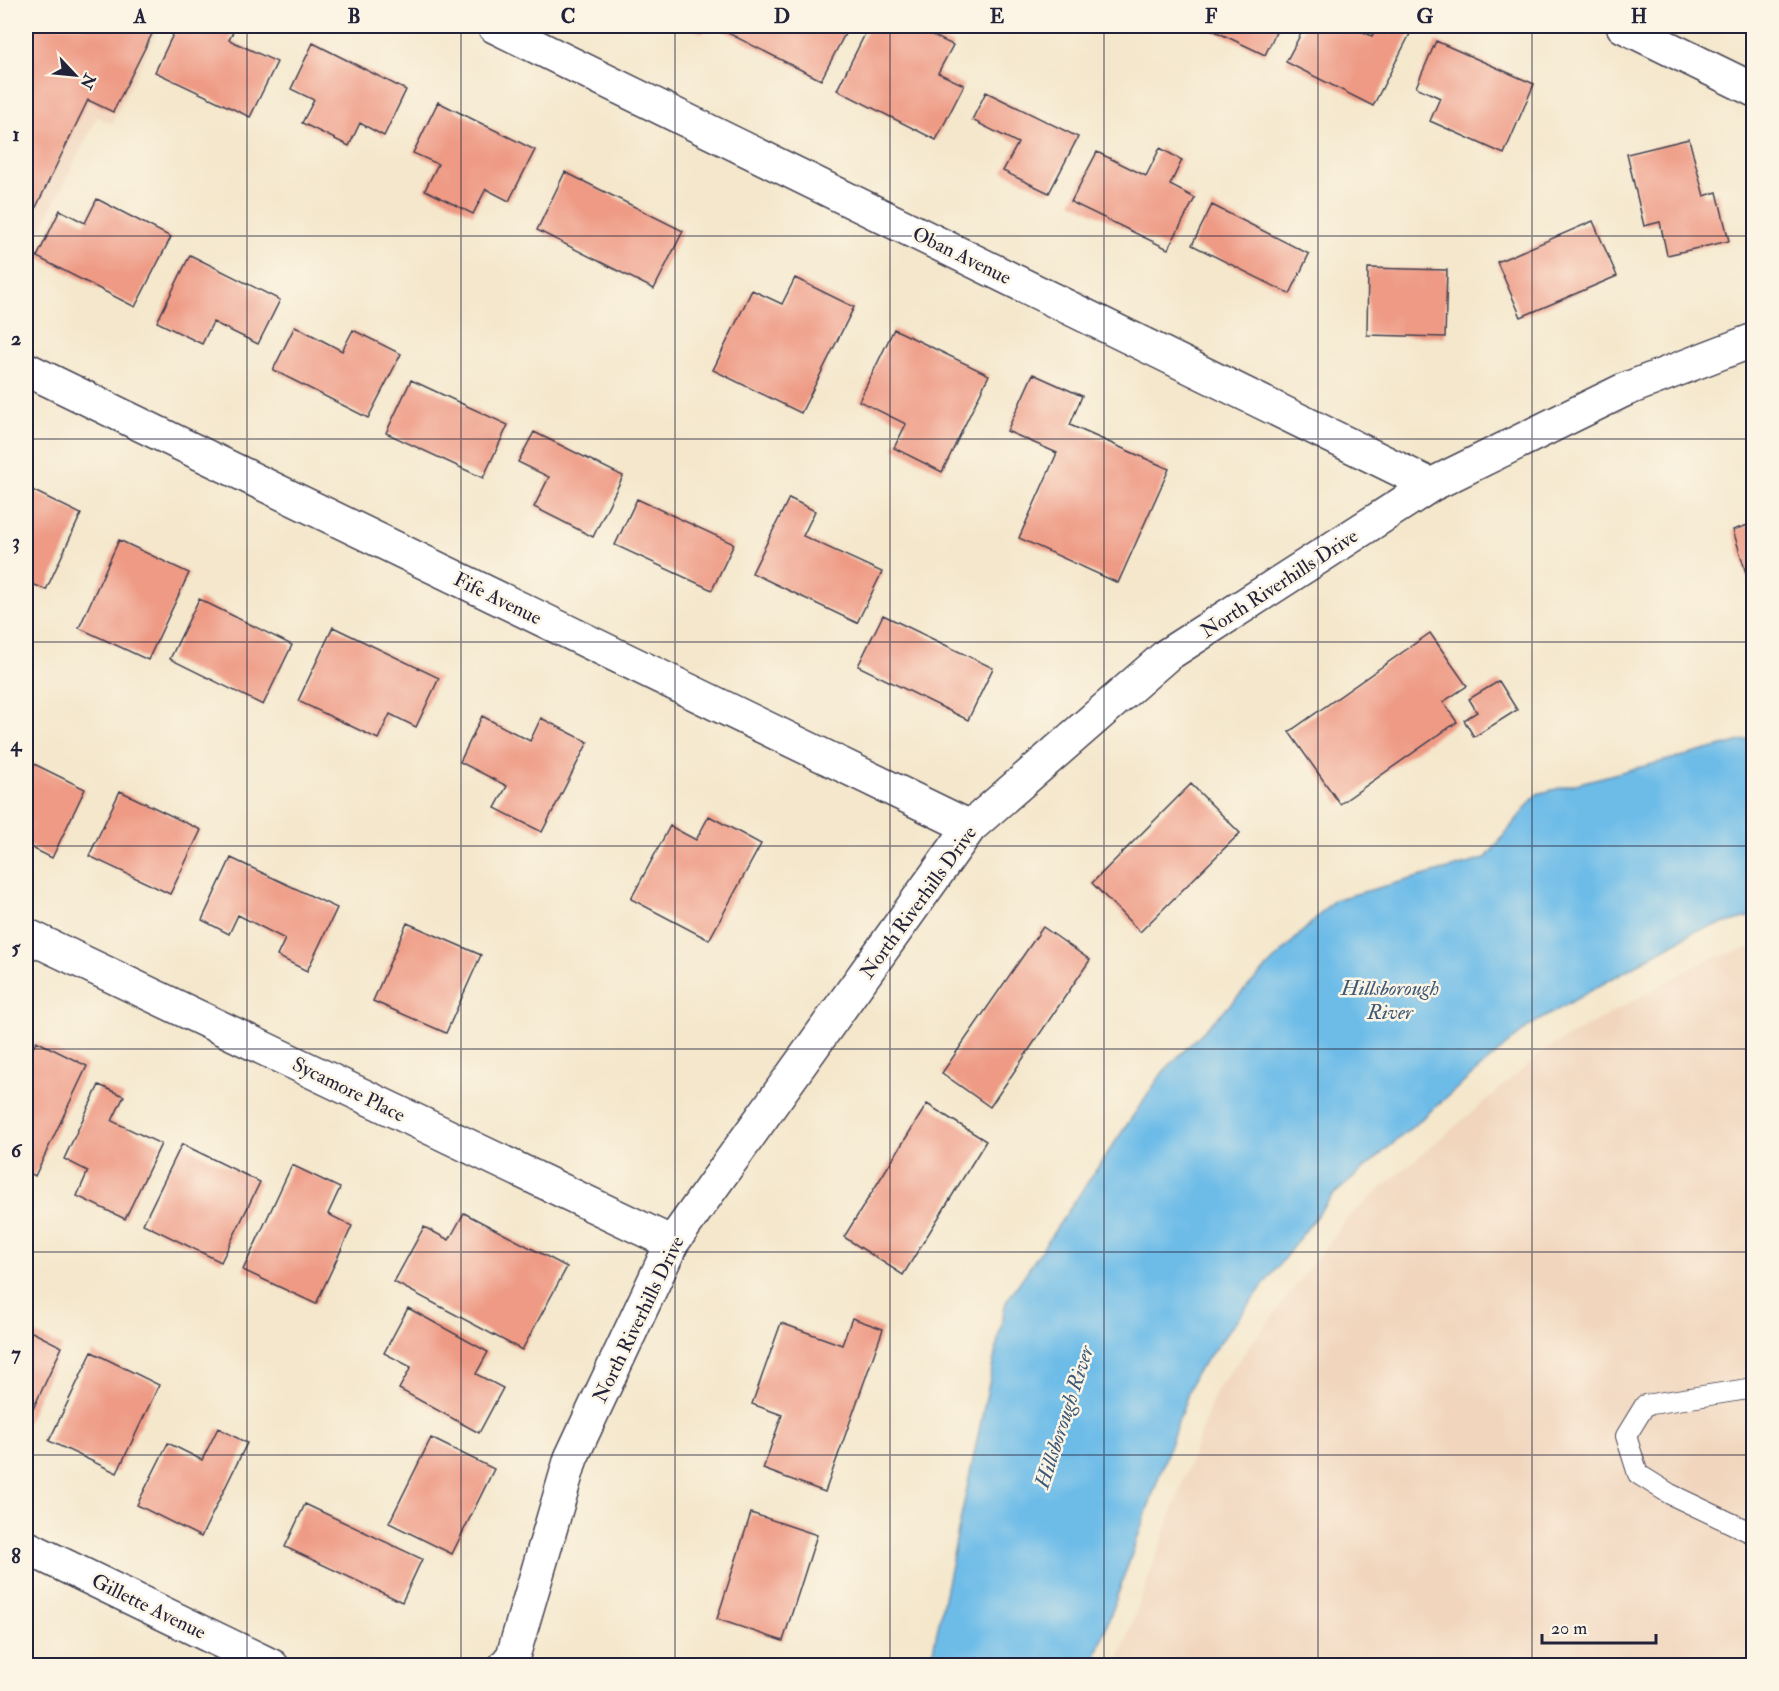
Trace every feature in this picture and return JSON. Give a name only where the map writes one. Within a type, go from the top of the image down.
[{"type":"street","name":"Oban Avenue","points":[[494,26],[1431,485]]},
{"type":"street","points":[[1623,26],[1754,90]]},
{"type":"street","name":"North Riverhills Drive","points":[[505,1665],[513,1656],[571,1458],[672,1243],[970,827],[1167,655],[1431,485],[1624,390],[1754,340]]},
{"type":"street","name":"Fife Avenue","points":[[26,369],[970,827]]},
{"type":"street","name":"Sycamore Place","points":[[26,935],[672,1243]]},
{"type":"street","name":"Gillette Avenue","points":[[26,1547],[272,1665]]},
{"type":"lane","points":[[1754,1388],[1645,1405],[1626,1436],[1638,1474],[1670,1494],[1754,1534]]},
{"type":"shaded area","points":[[26,26],[160,26],[112,123],[97,117],[26,260]]},
{"type":"shaded area","points":[[1753,947],[1753,1665],[1117,1666],[1216,1390],[1350,1215],[1548,1048],[1708,959]]},
{"type":"water","name":"Hillsborough River","points":[[1753,738],[1753,916],[1695,931],[1529,1026],[1331,1197],[1194,1376],[1093,1665],[930,1665],[1006,1302],[1163,1072],[1334,900],[1485,859],[1537,794]]},
{"type":"building","points":[[32,26],[156,26],[113,112],[88,100],[26,228],[26,38]]},
{"type":"building","points":[[177,26],[236,26],[229,40],[277,62],[250,117],[155,72]]},
{"type":"building","points":[[687,26],[706,26],[703,33]]},
{"type":"building","points":[[727,26],[849,26],[821,80],[724,31]]},
{"type":"building","points":[[869,26],[913,26],[953,45],[938,73],[964,85],[936,140],[837,90]]},
{"type":"building","points":[[1204,26],[1279,26],[1265,55]]},
{"type":"building","points":[[1305,26],[1351,26],[1372,36],[1378,26],[1414,26],[1373,106],[1286,62]]},
{"type":"building","points":[[1436,41],[1534,84],[1504,154],[1430,121],[1440,98],[1416,87]]},
{"type":"building","points":[[313,43],[406,90],[384,136],[360,123],[349,146],[302,123],[314,100],[291,89]]},
{"type":"building","points":[[986,92],[1078,137],[1049,193],[1003,171],[1018,143],[972,120]]},
{"type":"building","points":[[438,102],[535,150],[509,201],[486,189],[473,214],[425,190],[438,164],[413,153]]},
{"type":"building","points":[[1689,139],[1704,196],[1717,192],[1729,241],[1667,255],[1660,222],[1644,226],[1627,154]]},
{"type":"building","points":[[1160,148],[1182,160],[1170,185],[1195,198],[1168,249],[1071,202],[1097,152],[1146,176]]},
{"type":"building","points":[[565,172],[683,231],[654,289],[537,230]]},
{"type":"building","points":[[97,199],[171,237],[135,307],[37,257],[60,210],[85,223]]},
{"type":"building","points":[[1212,205],[1309,254],[1290,294],[1192,245]]},
{"type":"building","points":[[1593,221],[1617,276],[1521,317],[1497,262]]},
{"type":"building","points":[[190,255],[280,300],[258,344],[213,322],[202,344],[157,322]]},
{"type":"building","points":[[1368,268],[1447,270],[1445,337],[1367,335]]},
{"type":"building","points":[[795,278],[854,307],[801,413],[713,370],[752,290],[782,304]]},
{"type":"building","points":[[295,326],[342,351],[353,330],[401,354],[368,418],[273,370]]},
{"type":"building","points":[[894,329],[989,375],[942,472],[894,448],[906,424],[859,401]]},
{"type":"building","points":[[1033,374],[1082,396],[1070,425],[1169,469],[1118,583],[1019,538],[1057,453],[1007,431]]},
{"type":"building","points":[[411,380],[508,425],[483,478],[386,433]]},
{"type":"building","points":[[534,432],[623,476],[593,537],[534,507],[549,477],[518,462]]},
{"type":"building","points":[[26,487],[81,514],[46,590],[26,581]]},
{"type":"building","points":[[789,498],[815,511],[803,536],[882,572],[857,623],[752,573]]},
{"type":"building","points":[[637,499],[734,544],[712,590],[615,545]]},
{"type":"building","points":[[1754,523],[1754,596],[1753,596],[1733,530]]},
{"type":"building","points":[[119,540],[189,573],[148,660],[79,628]]},
{"type":"building","points":[[199,599],[292,645],[263,705],[170,659]]},
{"type":"building","points":[[883,615],[993,668],[968,720],[858,666]]},
{"type":"building","points":[[333,627],[439,678],[416,727],[390,714],[378,739],[298,701]]},
{"type":"building","points":[[1430,633],[1467,686],[1443,702],[1457,722],[1340,804],[1289,732]]},
{"type":"building","points":[[1499,681],[1517,710],[1474,737],[1464,720],[1477,712],[1469,699]]},
{"type":"building","points":[[482,716],[530,741],[541,718],[588,742],[542,832],[495,808],[507,786],[460,762]]},
{"type":"building","points":[[26,760],[85,789],[52,858],[26,845]]},
{"type":"building","points":[[1191,784],[1240,833],[1140,932],[1092,883]]},
{"type":"building","points":[[120,791],[201,830],[170,894],[89,856]]},
{"type":"building","points":[[709,816],[761,844],[709,940],[631,899],[670,826],[696,840]]},
{"type":"building","points":[[231,858],[337,908],[307,971],[277,956],[285,939],[238,915],[229,934],[202,920]]},
{"type":"building","points":[[407,923],[481,955],[446,1033],[373,1001]]},
{"type":"building","points":[[1043,927],[1090,960],[990,1107],[942,1073]]},
{"type":"building","points":[[36,1041],[87,1066],[35,1176],[26,1171],[26,1063]]},
{"type":"building","points":[[99,1085],[124,1096],[112,1121],[161,1144],[125,1219],[77,1196],[88,1171],[64,1159]]},
{"type":"building","points":[[927,1104],[986,1141],[903,1275],[844,1237]]},
{"type":"building","points":[[182,1144],[260,1182],[221,1262],[143,1224]]},
{"type":"building","points":[[292,1165],[340,1188],[328,1214],[352,1226],[316,1304],[243,1270]]},
{"type":"building","points":[[464,1213],[567,1267],[522,1350],[394,1282],[424,1227],[449,1240]]},
{"type":"building","points":[[408,1308],[488,1352],[476,1374],[503,1388],[479,1433],[399,1389],[411,1367],[384,1353]]},
{"type":"building","points":[[852,1318],[883,1329],[825,1492],[763,1469],[782,1415],[752,1404],[781,1323],[842,1345]]},
{"type":"building","points":[[26,1329],[62,1347],[26,1424]]},
{"type":"building","points":[[92,1352],[159,1385],[117,1473],[49,1441]]},
{"type":"building","points":[[218,1428],[247,1443],[201,1537],[137,1505],[168,1443],[202,1460]]},
{"type":"building","points":[[431,1438],[494,1469],[452,1554],[389,1523]]},
{"type":"building","points":[[305,1504],[422,1559],[402,1602],[285,1547]]},
{"type":"building","points":[[751,1513],[817,1535],[783,1641],[717,1619]]}]
